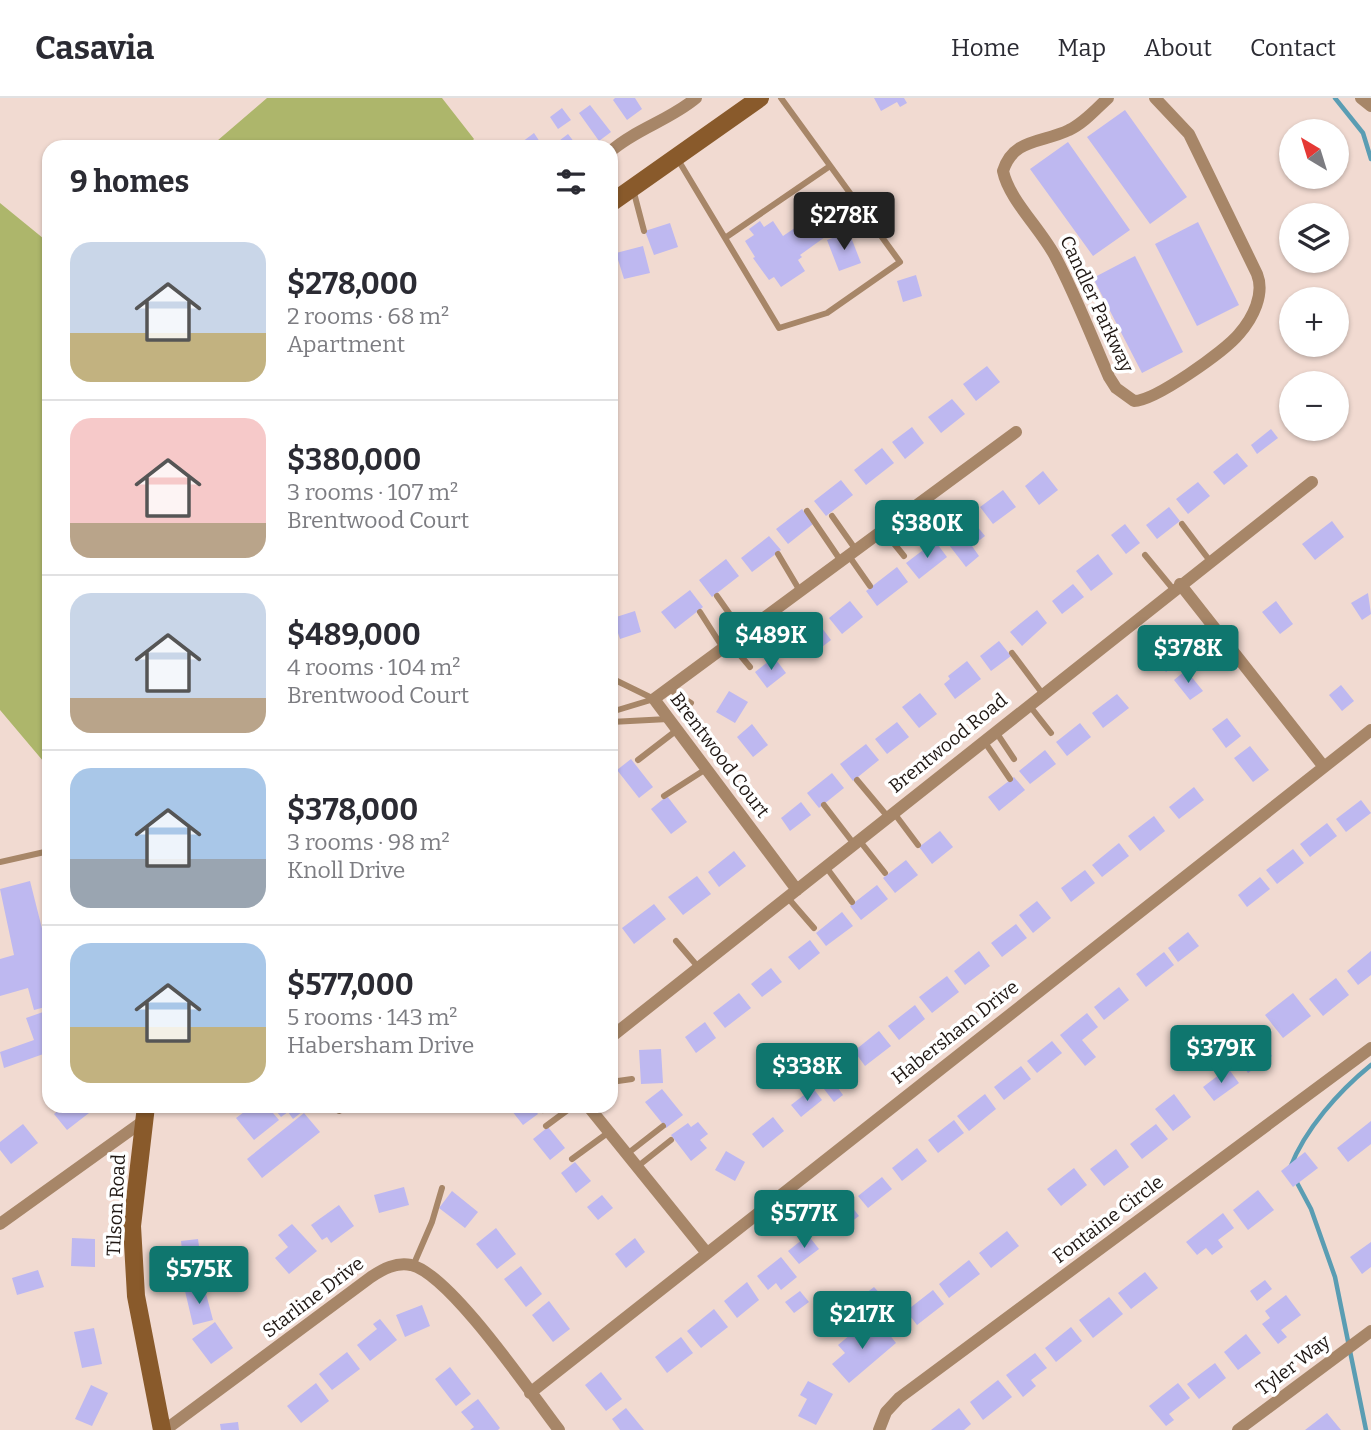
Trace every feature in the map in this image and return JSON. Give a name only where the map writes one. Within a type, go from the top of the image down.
[{"type":"street","points":[[618,145],[676,115],[696,98]]},
{"type":"street","name":"Candler Parkway","points":[[1108,98],[1069,130],[1018,147],[1010,154],[1003,171],[1012,194],[1037,225],[1057,259],[1116,388],[1134,401],[1143,401],[1187,375],[1239,334],[1260,298],[1257,274],[1189,134],[1155,98]]},
{"type":"street","points":[[1361,98],[1371,106]]},
{"type":"street","points":[[618,198],[754,100]]},
{"type":"street","name":"Brentwood Court","points":[[792,894],[654,699],[1016,432]]},
{"type":"street","name":"Brentwood Road","points":[[618,1032],[1028,703],[1312,482]]},
{"type":"street","points":[[1177,587],[1324,767]]},
{"type":"street","name":"Habersham Drive","points":[[530,1393],[1371,730]]},
{"type":"street","name":"Fontaine Circle","points":[[879,1430],[886,1412],[899,1398],[1371,1048]]},
{"type":"street","points":[[594,1113],[706,1252]]},
{"type":"street","points":[[0,1224],[144,1114]]},
{"type":"street","name":"Tilson Road","points":[[144,1114],[132,1226],[136,1296],[163,1430]]},
{"type":"street","name":"Starline Drive","points":[[163,1430],[371,1277],[392,1266],[413,1266]]},
{"type":"street","points":[[413,1266],[437,1279],[451,1293],[559,1430]]},
{"type":"street","name":"Tyler Way","points":[[1238,1430],[1371,1331]]},
{"type":"lane","points":[[676,157],[779,328],[827,313],[900,262],[781,98]]},
{"type":"lane","points":[[725,238],[830,166]]},
{"type":"lane","points":[[633,187],[644,231]]},
{"type":"lane","points":[[823,225],[856,202]]},
{"type":"lane","points":[[807,511],[848,555],[870,586]]},
{"type":"lane","points":[[832,516],[848,555]]},
{"type":"lane","points":[[1182,524],[1210,561]]},
{"type":"lane","points":[[883,530],[904,556]]},
{"type":"lane","points":[[778,554],[800,591]]},
{"type":"lane","points":[[1145,555],[1177,587]]},
{"type":"lane","points":[[717,596],[743,633]]},
{"type":"lane","points":[[700,612],[726,645],[750,667]]},
{"type":"lane","points":[[1012,653],[1042,693]]},
{"type":"lane","points":[[618,681],[654,699]]},
{"type":"lane","points":[[668,688],[691,703]]},
{"type":"lane","points":[[618,710],[654,699]]},
{"type":"lane","points":[[1028,703],[1051,733]]},
{"type":"lane","points":[[618,722],[673,724]]},
{"type":"lane","points":[[638,760],[673,724]]},
{"type":"lane","points":[[995,730],[1014,759]]},
{"type":"lane","points":[[983,740],[1010,779]]},
{"type":"lane","points":[[664,796],[706,769]]},
{"type":"lane","points":[[857,780],[918,845]]},
{"type":"lane","points":[[824,805],[885,873]]},
{"type":"lane","points":[[0,862],[42,853]]},
{"type":"lane","points":[[826,867],[852,902]]},
{"type":"lane","points":[[792,894],[814,928]]},
{"type":"lane","points":[[676,941],[699,968]]},
{"type":"lane","points":[[618,1081],[632,1079]]},
{"type":"lane","points":[[546,1126],[564,1113]]},
{"type":"lane","points":[[627,1154],[663,1126]]},
{"type":"lane","points":[[572,1159],[609,1132]]},
{"type":"lane","points":[[637,1167],[671,1140]]},
{"type":"lane","points":[[413,1266],[432,1222],[442,1188]]},
{"type":"green space","points":[[267,98],[442,98],[474,139],[473,140],[218,140]]},
{"type":"green space","points":[[0,203],[42,237],[42,760],[0,710]]},
{"type":"building","points":[[635,98],[642,109],[627,120],[613,100]]},
{"type":"building","points":[[874,98],[904,98],[907,103],[900,107],[897,102],[881,111]]},
{"type":"building","points":[[590,105],[611,132],[598,140],[579,113]]},
{"type":"building","points":[[562,108],[571,120],[558,129],[550,117]]},
{"type":"building","points":[[1125,110],[1187,197],[1150,224],[1087,137]]},
{"type":"building","points":[[534,133],[539,140],[525,140]]},
{"type":"building","points":[[568,134],[573,140],[560,140]]},
{"type":"building","points":[[1068,142],[1130,230],[1093,256],[1030,169]]},
{"type":"building","points":[[811,217],[825,237],[800,255],[802,257],[798,260],[805,271],[781,287],[774,277],[769,280],[753,258],[755,257],[745,241],[754,235],[749,229],[760,221],[764,227],[773,221],[783,236]]},
{"type":"building","points":[[1198,222],[1239,305],[1197,326],[1155,244]]},
{"type":"building","points":[[670,223],[678,247],[654,255],[645,231]]},
{"type":"building","points":[[849,232],[861,263],[839,271],[827,240]]},
{"type":"building","points":[[643,246],[650,273],[624,279],[618,252]]},
{"type":"building","points":[[1135,256],[1183,352],[1142,373],[1093,278]]},
{"type":"building","points":[[916,275],[922,296],[903,302],[897,281]]},
{"type":"building","points":[[987,366],[1000,382],[976,401],[963,384]]},
{"type":"building","points":[[952,399],[965,414],[941,433],[928,417]]},
{"type":"building","points":[[912,427],[924,443],[905,459],[892,442]]},
{"type":"building","points":[[1271,429],[1278,438],[1257,454],[1251,445]]},
{"type":"building","points":[[882,448],[894,463],[866,485],[854,470]]},
{"type":"building","points":[[1237,453],[1248,466],[1224,485],[1213,472]]},
{"type":"building","points":[[1043,471],[1058,490],[1039,505],[1025,486]]},
{"type":"building","points":[[841,480],[853,495],[826,516],[814,501]]},
{"type":"building","points":[[1198,482],[1210,496],[1188,514],[1176,499]]},
{"type":"building","points":[[1003,490],[1016,507],[993,524],[980,507]]},
{"type":"building","points":[[1169,507],[1180,521],[1157,539],[1146,525]]},
{"type":"building","points":[[802,509],[813,524],[788,544],[776,529]]},
{"type":"building","points":[[968,515],[985,536],[972,546],[979,556],[966,567],[942,536]]},
{"type":"building","points":[[1332,521],[1344,537],[1315,560],[1302,544]]},
{"type":"building","points":[[1125,524],[1140,543],[1126,554],[1111,535]]},
{"type":"building","points":[[769,536],[781,550],[752,572],[741,558]]},
{"type":"building","points":[[935,541],[947,557],[919,579],[906,563]]},
{"type":"building","points":[[1098,554],[1113,574],[1091,591],[1076,571]]},
{"type":"building","points":[[726,559],[739,576],[712,597],[699,580]]},
{"type":"building","points":[[897,567],[908,582],[877,606],[866,591]]},
{"type":"building","points":[[1073,584],[1084,597],[1062,614],[1052,601]]},
{"type":"building","points":[[690,590],[703,607],[675,629],[661,612]]},
{"type":"building","points":[[1368,593],[1371,614],[1362,620],[1351,603]]},
{"type":"building","points":[[850,601],[863,617],[842,634],[829,618]]},
{"type":"building","points":[[1276,601],[1293,624],[1280,634],[1262,612]]},
{"type":"building","points":[[1037,610],[1047,623],[1022,646],[1010,632]]},
{"type":"building","points":[[635,611],[641,632],[620,639],[618,616]]},
{"type":"building","points":[[819,624],[831,640],[813,654],[801,638]]},
{"type":"building","points":[[1159,636],[1180,661],[1166,672],[1146,646]]},
{"type":"building","points":[[999,641],[1011,656],[991,671],[980,656]]},
{"type":"building","points":[[774,657],[786,673],[767,688],[755,672]]},
{"type":"building","points":[[967,661],[981,679],[955,699],[944,684],[950,679],[948,676]]},
{"type":"building","points":[[1186,670],[1203,691],[1190,700],[1174,680]]},
{"type":"building","points":[[1341,685],[1354,701],[1342,711],[1329,695]]},
{"type":"building","points":[[729,691],[748,702],[735,723],[716,712]]},
{"type":"building","points":[[920,693],[937,714],[919,728],[902,707]]},
{"type":"building","points":[[1117,694],[1129,708],[1103,728],[1092,713]]},
{"type":"building","points":[[1227,718],[1241,736],[1226,748],[1212,729]]},
{"type":"building","points":[[897,722],[909,737],[887,754],[875,739]]},
{"type":"building","points":[[1080,723],[1091,737],[1067,756],[1056,742]]},
{"type":"building","points":[[752,724],[768,745],[753,757],[737,737]]},
{"type":"building","points":[[866,744],[879,760],[853,781],[840,764]]},
{"type":"building","points":[[1250,746],[1269,770],[1253,782],[1234,758]]},
{"type":"building","points":[[1045,750],[1056,764],[1030,784],[1019,771]]},
{"type":"building","points":[[631,759],[653,787],[639,798],[618,769]]},
{"type":"building","points":[[832,773],[844,788],[819,808],[807,793]]},
{"type":"building","points":[[1014,777],[1025,790],[999,811],[988,797]]},
{"type":"building","points":[[1194,787],[1204,800],[1179,819],[1169,807]]},
{"type":"building","points":[[667,796],[687,822],[671,834],[651,809]]},
{"type":"building","points":[[1361,800],[1371,813],[1346,832],[1336,819]]},
{"type":"building","points":[[801,802],[811,815],[790,831],[781,818]]},
{"type":"building","points":[[1154,816],[1165,831],[1140,851],[1128,836]]},
{"type":"building","points":[[1327,823],[1337,836],[1310,857],[1300,844]]},
{"type":"building","points":[[940,831],[953,847],[932,864],[919,847]]},
{"type":"building","points":[[1119,843],[1129,856],[1102,877],[1092,865]]},
{"type":"building","points":[[1293,849],[1304,863],[1277,884],[1266,870]]},
{"type":"building","points":[[734,851],[746,866],[719,887],[708,872]]},
{"type":"building","points":[[906,860],[918,875],[895,893],[883,878]]},
{"type":"building","points":[[1085,870],[1095,883],[1071,902],[1061,888]]},
{"type":"building","points":[[697,876],[711,894],[683,915],[668,897]]},
{"type":"building","points":[[1260,877],[1270,889],[1247,907],[1238,895]]},
{"type":"building","points":[[30,881],[42,928],[42,1008],[34,1010],[28,988],[0,996],[0,959],[14,955],[0,889]]},
{"type":"building","points":[[877,885],[888,899],[861,920],[850,906]]},
{"type":"building","points":[[1037,901],[1051,918],[1033,933],[1019,915]]},
{"type":"building","points":[[654,904],[666,919],[634,944],[622,928]]},
{"type":"building","points":[[842,912],[853,926],[826,946],[816,933]]},
{"type":"building","points":[[1016,924],[1027,938],[1002,957],[991,943]]},
{"type":"building","points":[[1188,932],[1199,946],[1178,962],[1168,948]]},
{"type":"building","points":[[810,940],[820,953],[799,970],[788,957]]},
{"type":"building","points":[[979,951],[990,966],[965,985],[954,971]]},
{"type":"building","points":[[1371,951],[1371,975],[1358,985],[1347,971]]},
{"type":"building","points":[[1164,952],[1174,965],[1146,987],[1136,974]]},
{"type":"building","points":[[771,968],[782,982],[762,997],[751,984]]},
{"type":"building","points":[[947,976],[959,992],[932,1013],[919,997]]},
{"type":"building","points":[[1336,978],[1349,995],[1323,1016],[1309,999]]},
{"type":"building","points":[[1119,987],[1129,1000],[1104,1020],[1094,1007]]},
{"type":"building","points":[[739,993],[751,1008],[725,1028],[713,1013]]},
{"type":"building","points":[[1293,993],[1311,1016],[1283,1038],[1265,1015]]},
{"type":"building","points":[[915,1005],[925,1019],[899,1040],[888,1026]]},
{"type":"building","points":[[42,1012],[42,1054],[4,1068],[0,1052],[34,1040],[26,1018]]},
{"type":"building","points":[[1087,1013],[1098,1027],[1082,1040],[1096,1057],[1085,1066],[1060,1035]]},
{"type":"building","points":[[705,1022],[716,1038],[696,1053],[685,1037]]},
{"type":"building","points":[[1252,1028],[1272,1056],[1248,1073],[1228,1045]]},
{"type":"building","points":[[879,1031],[891,1046],[865,1066],[854,1051]]},
{"type":"building","points":[[1052,1041],[1062,1053],[1037,1073],[1027,1061]]},
{"type":"building","points":[[661,1049],[663,1083],[641,1084],[639,1050]]},
{"type":"building","points":[[843,1054],[857,1073],[838,1088],[843,1095],[834,1102],[814,1076]]},
{"type":"building","points":[[1021,1066],[1031,1079],[1004,1100],[994,1087]]},
{"type":"building","points":[[1228,1068],[1239,1083],[1214,1101],[1203,1087]]},
{"type":"building","points":[[813,1088],[822,1100],[801,1117],[791,1105]]},
{"type":"building","points":[[662,1089],[683,1115],[666,1128],[645,1102]]},
{"type":"building","points":[[985,1094],[996,1109],[969,1131],[957,1116]]},
{"type":"building","points":[[1174,1094],[1191,1117],[1173,1131],[1155,1109]]},
{"type":"building","points":[[55,1113],[89,1113],[67,1130]]},
{"type":"building","points":[[243,1113],[273,1113],[279,1120],[254,1140],[236,1118]]},
{"type":"building","points":[[289,1113],[300,1113],[293,1119]]},
{"type":"building","points":[[304,1113],[320,1132],[262,1178],[247,1159]]},
{"type":"building","points":[[514,1113],[537,1113],[538,1114],[523,1125]]},
{"type":"building","points":[[773,1117],[784,1131],[763,1148],[752,1134]]},
{"type":"building","points":[[954,1120],[964,1133],[938,1153],[928,1140]]},
{"type":"building","points":[[1371,1121],[1371,1144],[1348,1162],[1337,1148]]},
{"type":"building","points":[[698,1122],[708,1134],[700,1140],[707,1148],[691,1161],[671,1135],[688,1123],[691,1127]]},
{"type":"building","points":[[23,1124],[38,1143],[11,1164],[0,1150],[0,1142]]},
{"type":"building","points":[[1156,1124],[1168,1139],[1142,1159],[1130,1144]]},
{"type":"building","points":[[548,1127],[565,1148],[550,1160],[533,1139]]},
{"type":"building","points":[[917,1148],[927,1161],[902,1181],[892,1168]]},
{"type":"building","points":[[1116,1149],[1129,1167],[1104,1186],[1090,1169]]},
{"type":"building","points":[[726,1151],[745,1162],[735,1181],[715,1170]]},
{"type":"building","points":[[1305,1152],[1318,1168],[1293,1187],[1281,1171]]},
{"type":"building","points":[[575,1162],[591,1181],[576,1193],[561,1173]]},
{"type":"building","points":[[1074,1168],[1087,1185],[1061,1206],[1047,1189]]},
{"type":"building","points":[[882,1177],[892,1189],[868,1208],[858,1196]]},
{"type":"building","points":[[404,1187],[409,1205],[379,1213],[374,1195]]},
{"type":"building","points":[[1258,1190],[1274,1210],[1248,1230],[1233,1210]]},
{"type":"building","points":[[452,1191],[478,1212],[465,1228],[439,1208]]},
{"type":"building","points":[[602,1195],[613,1208],[598,1220],[587,1207]]},
{"type":"building","points":[[849,1203],[859,1216],[835,1234],[825,1221]]},
{"type":"building","points":[[339,1205],[354,1226],[331,1243],[327,1237],[322,1240],[311,1225]]},
{"type":"building","points":[[1223,1213],[1234,1228],[1218,1240],[1223,1247],[1212,1255],[1206,1248],[1197,1255],[1186,1242]]},
{"type":"building","points":[[292,1224],[317,1251],[289,1274],[275,1258],[288,1247],[278,1235]]},
{"type":"building","points":[[496,1228],[516,1254],[497,1269],[476,1244]]},
{"type":"building","points":[[1007,1231],[1019,1246],[991,1268],[979,1253]]},
{"type":"building","points":[[808,1235],[819,1249],[799,1264],[788,1251]]},
{"type":"building","points":[[72,1238],[95,1239],[95,1267],[71,1266]]},
{"type":"building","points":[[635,1238],[645,1252],[626,1268],[615,1254]]},
{"type":"building","points":[[198,1239],[202,1267],[184,1269],[181,1241]]},
{"type":"building","points":[[1371,1242],[1371,1267],[1362,1274],[1350,1257]]},
{"type":"building","points":[[781,1257],[797,1277],[781,1290],[776,1283],[768,1290],[757,1276]]},
{"type":"building","points":[[969,1260],[980,1274],[949,1298],[939,1284]]},
{"type":"building","points":[[521,1266],[542,1294],[526,1307],[504,1279]]},
{"type":"building","points":[[38,1270],[44,1287],[17,1295],[12,1278]]},
{"type":"building","points":[[1145,1272],[1158,1288],[1131,1309],[1118,1293]]},
{"type":"building","points":[[1265,1280],[1272,1289],[1257,1301],[1250,1291]]},
{"type":"building","points":[[747,1282],[759,1300],[737,1318],[724,1301]]},
{"type":"building","points":[[204,1286],[213,1320],[193,1325],[185,1291]]},
{"type":"building","points":[[874,1287],[883,1297],[859,1316],[851,1305]]},
{"type":"building","points":[[933,1290],[944,1304],[917,1325],[906,1311]]},
{"type":"building","points":[[800,1291],[809,1302],[794,1313],[785,1302]]},
{"type":"building","points":[[1286,1295],[1301,1315],[1281,1330],[1287,1337],[1278,1344],[1262,1324],[1270,1318],[1265,1311]]},
{"type":"building","points":[[1109,1297],[1123,1314],[1093,1338],[1079,1320]]},
{"type":"building","points":[[549,1301],[570,1329],[553,1342],[532,1315]]},
{"type":"building","points":[[422,1305],[430,1326],[405,1337],[396,1315]]},
{"type":"building","points":[[714,1309],[728,1327],[701,1348],[687,1331]]},
{"type":"building","points":[[380,1319],[397,1340],[370,1361],[357,1345],[377,1329],[373,1324]]},
{"type":"building","points":[[215,1322],[233,1348],[211,1364],[192,1339]]},
{"type":"building","points":[[863,1324],[871,1333],[881,1324],[896,1343],[849,1383],[832,1364],[845,1353],[838,1345]]},
{"type":"building","points":[[1071,1327],[1082,1341],[1056,1362],[1045,1348]]},
{"type":"building","points":[[94,1328],[102,1364],[82,1368],[74,1332]]},
{"type":"building","points":[[1246,1334],[1261,1353],[1238,1370],[1224,1352]]},
{"type":"building","points":[[681,1337],[693,1353],[667,1373],[655,1357]]},
{"type":"building","points":[[347,1352],[360,1369],[332,1390],[319,1374]]},
{"type":"building","points":[[1035,1353],[1047,1368],[1031,1380],[1036,1386],[1023,1397],[1006,1375]]},
{"type":"building","points":[[1215,1363],[1226,1378],[1199,1399],[1187,1384]]},
{"type":"building","points":[[450,1367],[471,1394],[456,1406],[435,1379]]},
{"type":"building","points":[[601,1372],[622,1399],[606,1411],[585,1385]]},
{"type":"building","points":[[998,1380],[1012,1397],[983,1420],[970,1402]]},
{"type":"building","points":[[808,1381],[833,1394],[816,1425],[798,1416],[807,1399],[800,1395]]},
{"type":"building","points":[[316,1383],[329,1401],[301,1423],[287,1406]]},
{"type":"building","points":[[1178,1383],[1190,1398],[1169,1414],[1174,1420],[1166,1426],[1149,1406]]},
{"type":"building","points":[[91,1385],[108,1393],[92,1426],[75,1419]]},
{"type":"building","points":[[478,1399],[500,1428],[498,1430],[470,1430],[474,1427],[461,1412]]},
{"type":"building","points":[[626,1408],[644,1430],[620,1430],[612,1419]]},
{"type":"building","points":[[959,1408],[971,1424],[964,1430],[931,1430]]},
{"type":"building","points":[[1327,1413],[1341,1430],[1305,1430]]},
{"type":"building","points":[[238,1422],[239,1430],[221,1430],[220,1424]]},
{"type":"waterway","points":[[1335,98],[1363,133],[1371,159]]},
{"type":"waterway","points":[[1290,1168],[1304,1139],[1324,1112],[1371,1065]]},
{"type":"waterway","points":[[1295,1179],[1311,1209],[1335,1277],[1366,1430]]}]
